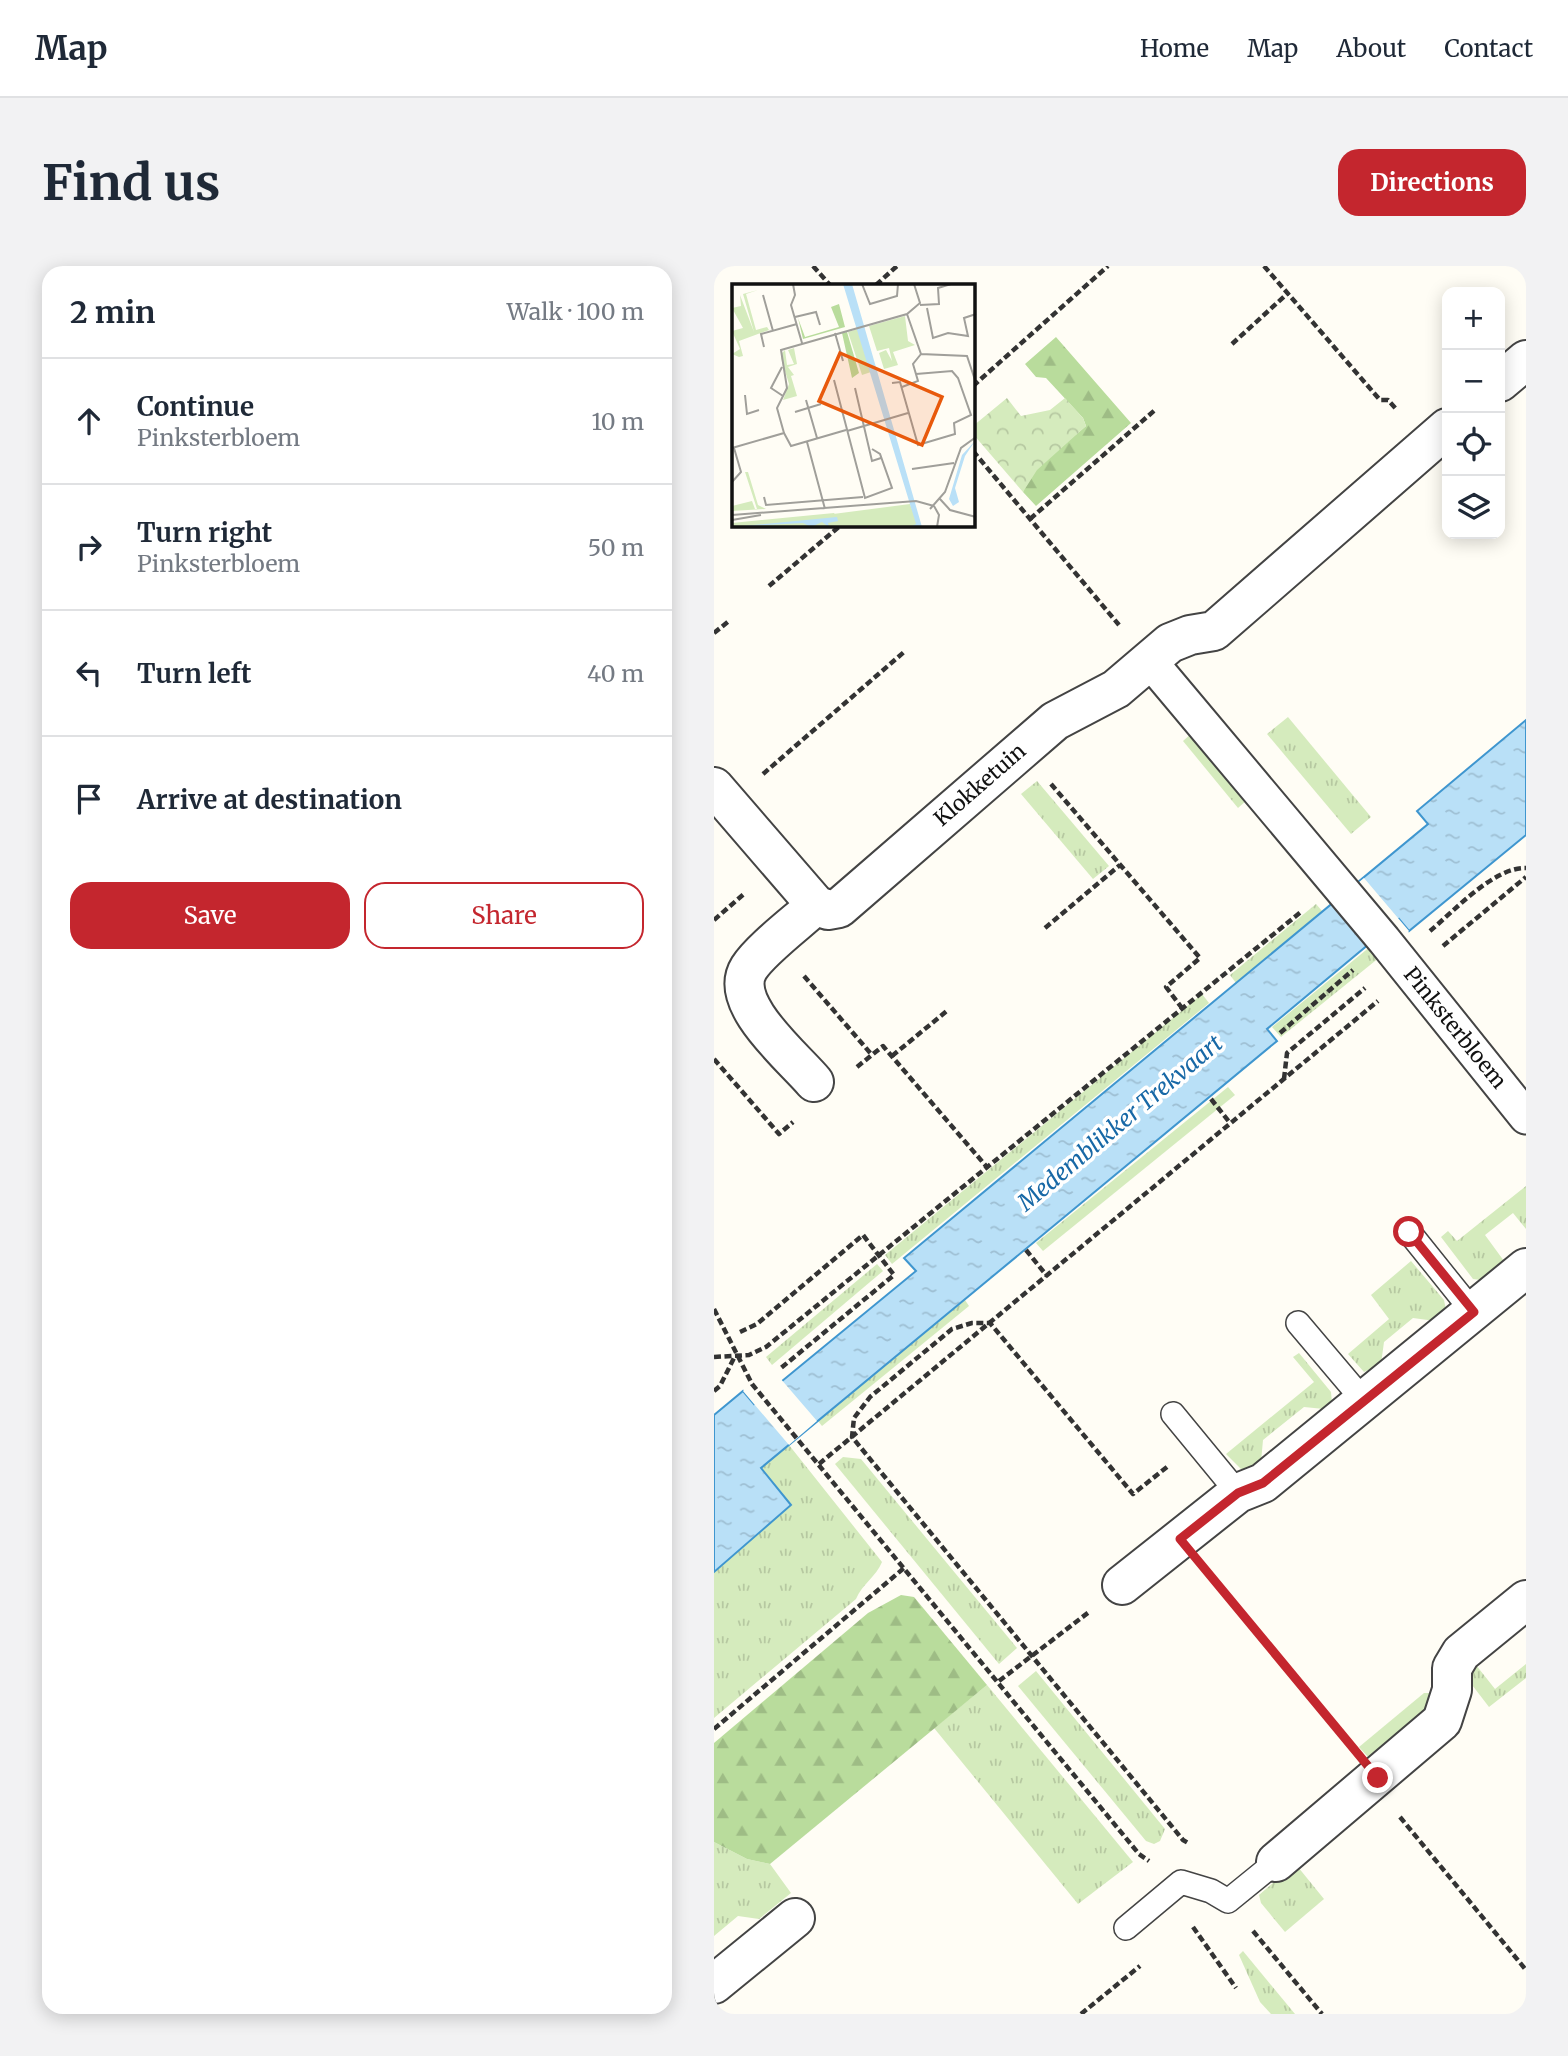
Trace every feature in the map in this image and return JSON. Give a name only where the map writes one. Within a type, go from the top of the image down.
[{"type":"street","points":[[1505,378],[1526,360]]},
{"type":"street","name":"Klokketuin","points":[[816,905],[828,909],[839,908],[1055,721],[1116,689],[1170,643],[1190,635],[1213,631],[1437,437]]},
{"type":"street","points":[[1149,660],[1339,887]]},
{"type":"street","points":[[721,795],[816,905],[750,965],[744,980],[749,1008],[814,1082]]},
{"type":"street","name":"Pinksterbloem","points":[[1339,887],[1526,1117]]},
{"type":"street","points":[[1122,1585],[1238,1493],[1263,1483],[1526,1268]]},
{"type":"street","points":[[1263,1873],[1442,1721],[1452,1690],[1452,1668],[1461,1653],[1526,1600]]},
{"type":"street","points":[[714,1984],[795,1918]]},
{"type":"lane","points":[[1409,1232],[1474,1312]]},
{"type":"lane","points":[[1298,1323],[1364,1401]]},
{"type":"lane","points":[[1173,1414],[1238,1493]]},
{"type":"lane","points":[[1126,1928],[1181,1882],[1211,1891],[1228,1901],[1263,1873]]},
{"type":"path","points":[[813,266],[829,284]]},
{"type":"path","points":[[877,284],[897,266]]},
{"type":"path","points":[[975,384],[1108,266]]},
{"type":"path","points":[[1264,266],[1380,400],[1388,400],[1437,437]]},
{"type":"path","points":[[1232,344],[1288,293]]},
{"type":"path","points":[[1030,519],[1155,410]]},
{"type":"path","points":[[975,453],[1149,660]]},
{"type":"path","points":[[769,586],[839,527]]},
{"type":"path","points":[[714,633],[729,621]]},
{"type":"path","points":[[721,795],[904,652]]},
{"type":"path","points":[[1021,749],[1200,958],[1166,987],[1182,1007]]},
{"type":"path","points":[[1045,928],[1120,865]]},
{"type":"path","points":[[1429,931],[1498,875],[1515,867],[1526,868]]},
{"type":"path","points":[[1443,946],[1526,877]]},
{"type":"path","points":[[714,1357],[749,1354],[766,1347],[1182,1007],[1339,887]]},
{"type":"path","points":[[776,943],[872,1055]]},
{"type":"path","points":[[1280,1033],[1349,974]]},
{"type":"path","points":[[1284,1079],[1287,1053],[1366,987]]},
{"type":"path","points":[[819,1464],[1377,1002]]},
{"type":"path","points":[[892,1056],[948,1010]]},
{"type":"path","points":[[814,1082],[824,1094],[883,1046],[986,1166]]},
{"type":"path","points":[[1211,1099],[1230,1124]]},
{"type":"path","points":[[740,1332],[757,1324],[863,1234],[894,1275],[781,1368]]},
{"type":"path","points":[[1026,1250],[1047,1276]]},
{"type":"path","points":[[714,1309],[735,1356],[752,1384],[1139,1854],[1181,1882]]},
{"type":"path","points":[[990,1323],[971,1323],[952,1329],[870,1397],[854,1418],[852,1437],[1183,1840],[1263,1873]]},
{"type":"path","points":[[990,1323],[1133,1494],[1198,1443]]},
{"type":"path","points":[[714,1391],[720,1386],[735,1356]]},
{"type":"path","points":[[1180,1539],[1526,1970]]},
{"type":"path","points":[[714,1729],[905,1568]]},
{"type":"path","points":[[999,1681],[1122,1585]]},
{"type":"path","points":[[1228,1901],[1322,2014]]},
{"type":"path","points":[[1190,1924],[1236,1988]]},
{"type":"path","points":[[1081,2014],[1149,1958],[1126,1928]]},
{"type":"green space","points":[[1056,337],[1131,423],[1036,506],[1023,492],[1027,482],[1041,464],[1086,426],[1083,418],[1046,378],[1036,377],[1025,364]]},
{"type":"green space","points":[[1007,398],[1021,416],[1050,410],[1065,398],[1083,418],[1086,426],[1037,470],[1023,492],[975,436],[975,424]]},
{"type":"green space","points":[[1288,717],[1371,817],[1351,834],[1267,734]]},
{"type":"green space","points":[[1192,733],[1247,800],[1238,808],[1183,741]]},
{"type":"green space","points":[[1037,781],[1109,866],[1093,879],[1021,794]]},
{"type":"green space","points":[[1316,904],[1323,912],[1236,983],[1230,975]]},
{"type":"green space","points":[[1371,946],[1380,957],[1281,1037],[1272,1027]]},
{"type":"green space","points":[[1202,994],[1209,1003],[892,1264],[885,1255]]},
{"type":"green space","points":[[1228,1087],[1235,1095],[1043,1251],[1036,1243]]},
{"type":"green space","points":[[1526,1186],[1526,1229],[1513,1213],[1485,1235],[1504,1261],[1481,1280],[1473,1279],[1441,1237],[1448,1231],[1457,1241]]},
{"type":"green space","points":[[1411,1261],[1444,1300],[1446,1310],[1435,1321],[1413,1318],[1384,1342],[1381,1364],[1364,1372],[1348,1354],[1389,1319],[1371,1295]]},
{"type":"green space","points":[[877,1264],[883,1271],[772,1365],[766,1357]]},
{"type":"green space","points":[[965,1300],[969,1306],[822,1426],[818,1421]]},
{"type":"green space","points":[[1299,1353],[1331,1392],[1332,1403],[1324,1409],[1304,1407],[1263,1440],[1261,1462],[1244,1472],[1226,1454],[1314,1382],[1293,1357]]},
{"type":"green space","points":[[789,1445],[882,1562],[856,1599],[714,1718],[714,1572],[791,1505],[761,1468]]},
{"type":"green space","points":[[843,1457],[861,1459],[1017,1648],[999,1664],[835,1464]]},
{"type":"green space","points":[[901,1595],[914,1597],[987,1685],[770,1864],[747,1859],[714,1842],[714,1743],[868,1613]]},
{"type":"green space","points":[[1526,1664],[1526,1678],[1489,1707],[1469,1681],[1467,1671],[1476,1665],[1495,1689]]},
{"type":"green space","points":[[1036,1671],[1165,1829],[1160,1841],[1154,1844],[1146,1841],[1018,1686]]},
{"type":"green space","points":[[987,1685],[1133,1862],[1078,1904],[934,1728]]},
{"type":"green space","points":[[1424,1693],[1429,1693],[1430,1697],[1426,1709],[1368,1757],[1359,1747]]},
{"type":"green space","points":[[714,1842],[747,1859],[770,1864],[791,1893],[759,1919],[738,1916],[714,1936]]},
{"type":"green space","points":[[1298,1867],[1324,1899],[1285,1932],[1261,1903],[1259,1895],[1290,1868]]},
{"type":"green space","points":[[1243,1951],[1295,2014],[1271,2014],[1260,2002],[1239,1955]]},
{"type":"water","name":"Medemblikker Trekvaart","points":[[1526,720],[1526,835],[1409,931],[1399,919],[1267,1029],[1277,1041],[761,1468],[791,1505],[714,1572],[714,1415],[743,1391],[754,1404],[916,1271],[904,1258],[1428,824],[1417,811]]},
{"type":"pier","points":[[1364,878],[1409,931],[1406,934],[1398,924],[1373,945],[1336,901]]},
{"type":"pier","points":[[780,1378],[817,1421],[789,1445],[743,1391],[745,1389],[754,1399]]},
{"type":"route","points":[[1378,1778],[1180,1539],[1238,1493],[1263,1483],[1474,1312],[1409,1232]]}]
